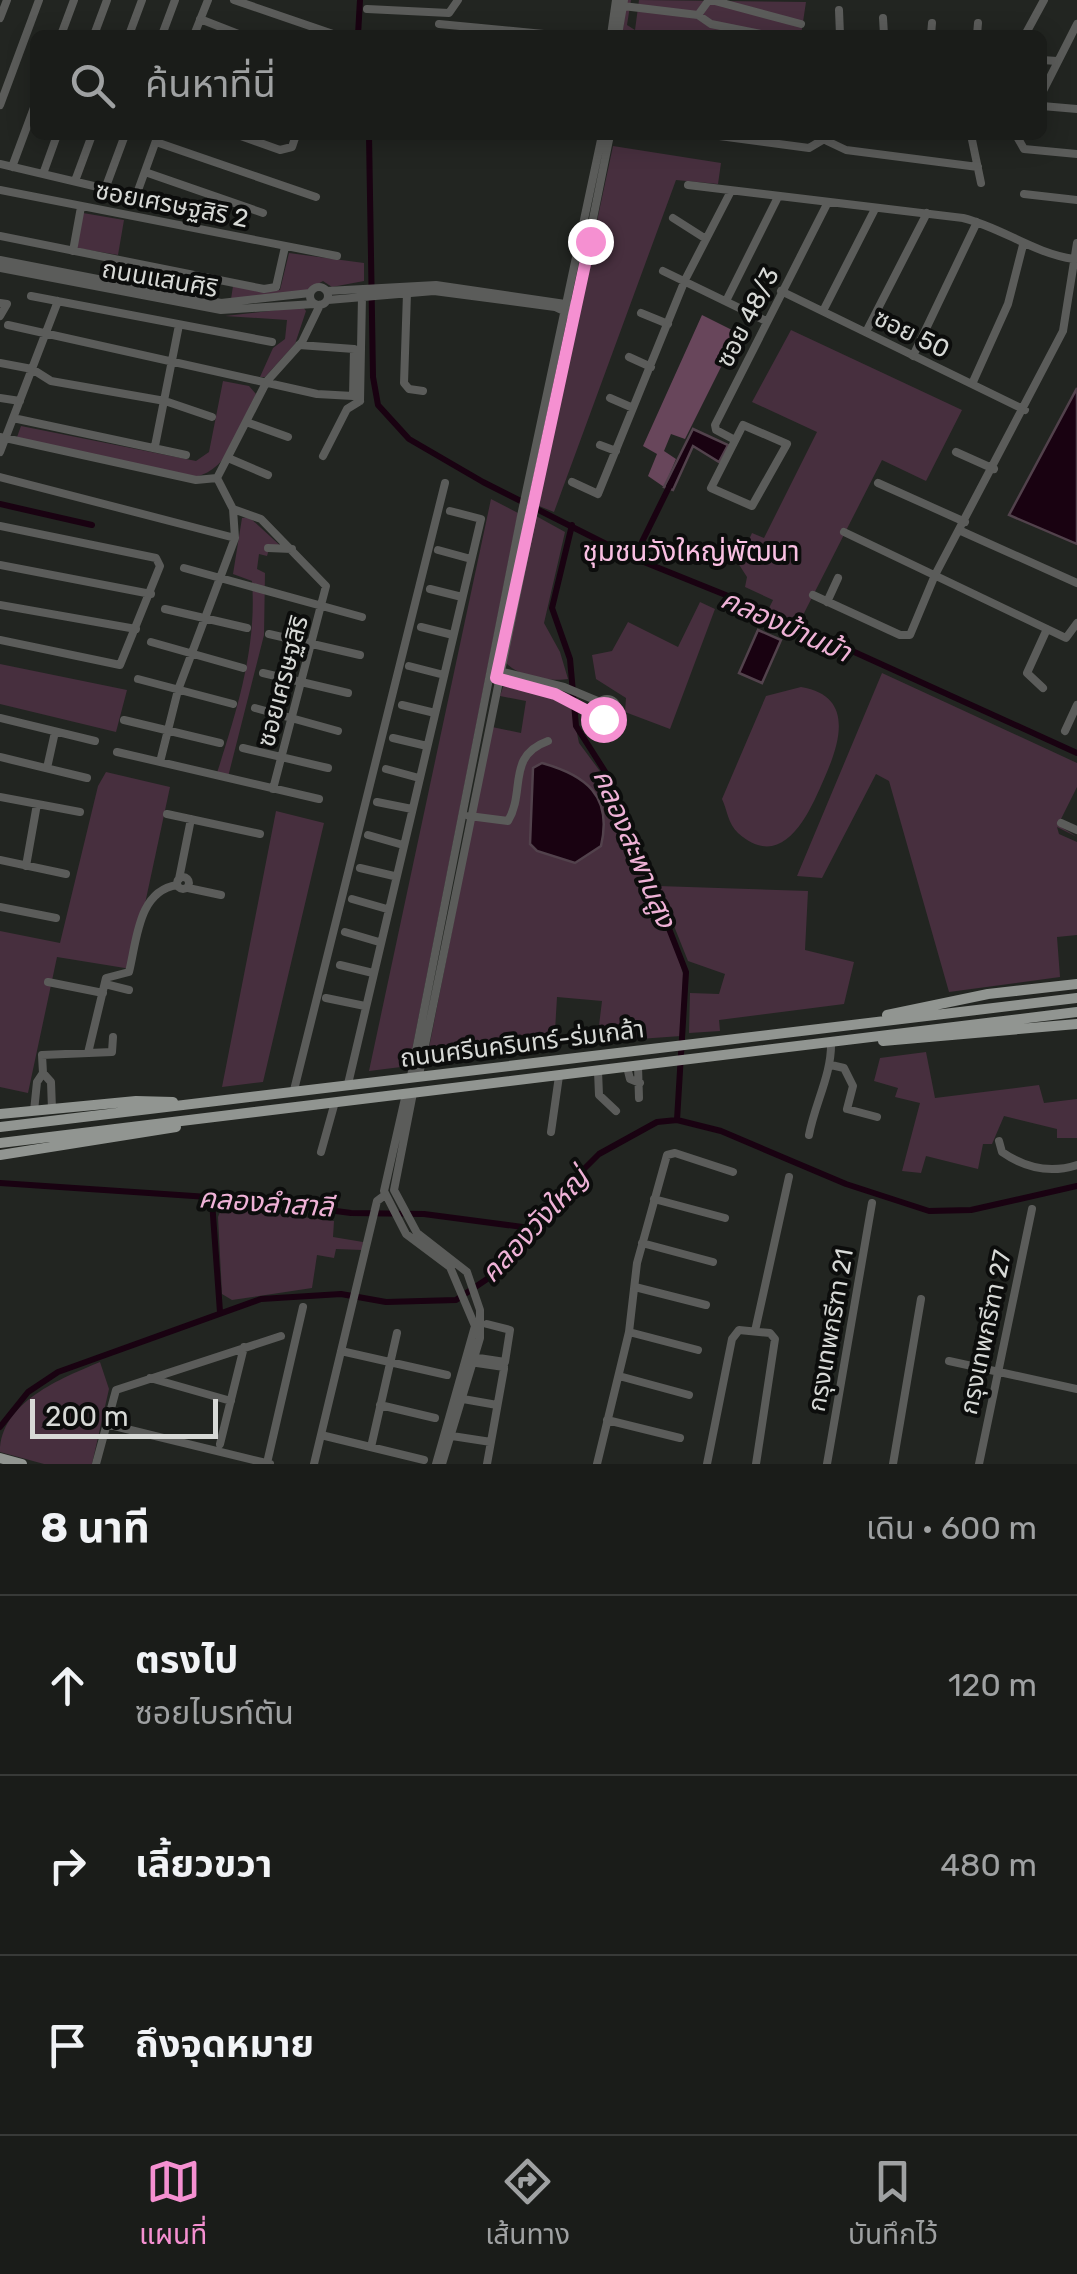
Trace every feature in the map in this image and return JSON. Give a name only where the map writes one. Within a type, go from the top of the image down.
[{"type":"main road","name":"ถนนศรีนครินทร์-ร่มเกล้า","points":[[862,1022],[961,998],[1077,984]]},
{"type":"main road","name":"ถนนศรีนครินทร์-ร่มเกล้า","points":[[0,1128],[1077,998]]},
{"type":"main road","name":"ถนนศรีนครินทร์-ร่มเกล้า","points":[[0,1142],[1077,1012]]},
{"type":"main road","name":"ถนนศรีนครินทร์-ร่มเกล้า","points":[[867,1038],[915,1042],[1077,1024]]},
{"type":"main road","name":"ถนนศรีนครินทร์-ร่มเกล้า","points":[[0,1114],[136,1101],[186,1103]]},
{"type":"main road","name":"ถนนศรีนครินทร์-ร่มเกล้า","points":[[0,1155],[152,1133],[220,1116]]},
{"type":"main road","points":[[0,1458],[22,1464]]},
{"type":"street","points":[[0,18],[7,0]]},
{"type":"street","points":[[0,105],[39,0]]},
{"type":"street","points":[[63,30],[74,0]]},
{"type":"street","points":[[96,30],[107,0]]},
{"type":"street","points":[[131,30],[142,0]]},
{"type":"street","points":[[164,30],[175,0]]},
{"type":"street","points":[[196,30],[208,0]]},
{"type":"street","points":[[234,0],[321,30]]},
{"type":"street","points":[[367,10],[449,12],[458,0]]},
{"type":"street","points":[[608,0],[698,14],[711,24],[741,30]]},
{"type":"street","points":[[698,14],[710,0],[797,23],[794,30]]},
{"type":"street","points":[[1028,30],[1044,0]]},
{"type":"street","points":[[615,30],[620,2]]},
{"type":"street","points":[[839,10],[840,30]]},
{"type":"street","points":[[883,18],[884,30]]},
{"type":"street","points":[[200,19],[228,30]]},
{"type":"street","points":[[931,30],[932,22]]},
{"type":"street","points":[[977,30],[978,23]]},
{"type":"street","points":[[438,24],[501,30]]},
{"type":"street","points":[[1047,82],[1077,24]]},
{"type":"street","points":[[1047,60],[1057,61]]},
{"type":"street","points":[[1047,106],[1077,109]]},
{"type":"street","points":[[12,166],[30,118]]},
{"type":"street","points":[[43,174],[56,140]]},
{"type":"street","points":[[75,182],[90,140]]},
{"type":"street","points":[[106,188],[123,140]]},
{"type":"street","points":[[0,164],[136,196],[156,140]]},
{"type":"street","points":[[162,140],[316,197]]},
{"type":"street","points":[[252,140],[280,150],[292,146],[294,140]]},
{"type":"street","points":[[587,240],[601,140]]},
{"type":"street","points":[[415,1076],[469,816],[521,516],[609,140]]},
{"type":"street","points":[[749,140],[809,148],[825,140]]},
{"type":"street","points":[[832,140],[846,150],[978,167]]},
{"type":"street","points":[[972,140],[981,183]]},
{"type":"street","points":[[1019,140],[1024,149],[1077,154]]},
{"type":"street","points":[[145,172],[264,213]]},
{"type":"street","points":[[688,185],[978,222],[1023,245],[1074,260]]},
{"type":"street","name":"ซอยเศรษฐสิริ 2","points":[[0,190],[337,256]]},
{"type":"street","points":[[572,482],[598,494],[685,280],[731,191]]},
{"type":"street","points":[[1024,194],[1077,200]]},
{"type":"street","points":[[726,301],[778,198]]},
{"type":"street","name":"ซอย 48/3","points":[[734,440],[716,430],[716,425],[827,204]]},
{"type":"street","points":[[73,251],[80,206]]},
{"type":"street","points":[[823,311],[876,209]]},
{"type":"street","points":[[866,332],[927,213]]},
{"type":"street","points":[[673,218],[706,239]]},
{"type":"street","points":[[914,356],[978,222]]},
{"type":"street","points":[[0,236],[272,289],[279,281],[285,247]]},
{"type":"street","points":[[813,595],[908,636],[935,574],[1025,410],[1066,322],[1077,242]]},
{"type":"street","points":[[972,384],[1008,304],[1023,245]]},
{"type":"street","name":"ถนนแสนศิริ","points":[[0,260],[87,281]]},
{"type":"street","name":"ถนนแสนศิริ","points":[[0,268],[200,302],[221,310],[310,293],[317,287],[322,300]]},
{"type":"street","points":[[662,271],[766,320]]},
{"type":"street","name":"ถนนแสนศิริ","points":[[392,290],[462,292]]},
{"type":"street","name":"ถนนแสนศิริ","points":[[257,303],[322,300],[392,290],[462,292],[571,309]]},
{"type":"street","name":"ซอย 50","points":[[781,291],[1025,410]]},
{"type":"street","points":[[217,478],[267,382],[300,346],[322,300],[310,293]]},
{"type":"street","points":[[322,456],[346,410],[365,403],[362,293]]},
{"type":"street","points":[[407,293],[404,383],[409,389],[423,391]]},
{"type":"street","points":[[32,296],[272,342]]},
{"type":"street","points":[[0,452],[58,302]]},
{"type":"street","points":[[0,303],[7,304],[0,316]]},
{"type":"street","points":[[415,1076],[493,674],[532,518],[571,309]]},
{"type":"street","points":[[642,313],[668,324]]},
{"type":"street","points":[[8,325],[317,394],[353,396],[354,349],[300,346]]},
{"type":"street","points":[[154,446],[180,325]]},
{"type":"street","points":[[629,358],[651,366]]},
{"type":"street","points":[[0,364],[32,369],[51,380],[164,402],[212,416]]},
{"type":"street","points":[[0,398],[20,402]]},
{"type":"street","points":[[610,398],[633,408]]},
{"type":"street","points":[[13,418],[186,455]]},
{"type":"street","points":[[246,422],[288,437]]},
{"type":"street","points":[[749,424],[787,442],[752,506],[711,488],[734,440],[742,425],[749,424]]},
{"type":"street","points":[[3,437],[196,480],[217,478]]},
{"type":"street","points":[[600,445],[616,451]]},
{"type":"street","points":[[956,452],[994,468]]},
{"type":"street","points":[[228,458],[268,476]]},
{"type":"street","points":[[0,476],[234,538]]},
{"type":"street","points":[[160,762],[178,690],[234,538],[233,509],[217,478]]},
{"type":"street","points":[[294,1090],[444,483]]},
{"type":"street","points":[[878,483],[1077,583]]},
{"type":"street","name":"ซอยเศรษฐสิริ","points":[[233,509],[261,519],[326,586],[273,789]]},
{"type":"street","points":[[348,1084],[386,909],[481,519],[450,511]]},
{"type":"street","points":[[0,526],[156,558],[160,566],[122,663],[0,640]]},
{"type":"street","points":[[844,532],[1068,639],[1077,622]]},
{"type":"street","points":[[268,548],[292,549]]},
{"type":"street","points":[[438,550],[471,559]]},
{"type":"street","points":[[0,565],[151,594]]},
{"type":"street","points":[[184,568],[362,617]]},
{"type":"street","points":[[827,602],[838,578]]},
{"type":"street","points":[[430,589],[462,597]]},
{"type":"street","points":[[0,604],[136,629]]},
{"type":"street","points":[[165,609],[247,628]]},
{"type":"street","points":[[420,626],[453,635]]},
{"type":"street","points":[[1043,688],[1027,673],[1046,630]]},
{"type":"street","points":[[269,634],[312,641],[360,656]]},
{"type":"street","points":[[152,642],[244,668]]},
{"type":"street","points":[[409,666],[444,675]]},
{"type":"street","points":[[263,672],[348,693]]},
{"type":"street","points":[[493,674],[584,694],[600,702],[613,700],[618,712],[608,720],[555,690]]},
{"type":"street","points":[[138,680],[233,704]]},
{"type":"street","points":[[598,714],[600,702]]},
{"type":"street","points":[[402,704],[434,713]]},
{"type":"street","points":[[1065,731],[1077,705]]},
{"type":"street","points":[[255,708],[338,730]]},
{"type":"street","points":[[0,718],[95,741]]},
{"type":"street","points":[[124,720],[220,743]]},
{"type":"street","points":[[47,768],[55,732]]},
{"type":"street","points":[[393,738],[427,746]]},
{"type":"street","points":[[469,816],[508,821],[521,762],[529,750],[548,741]]},
{"type":"street","points":[[243,748],[328,768]]},
{"type":"street","points":[[117,752],[318,799]]},
{"type":"street","points":[[0,757],[87,778]]},
{"type":"street","points":[[386,769],[419,778]]},
{"type":"street","points":[[0,798],[80,812]]},
{"type":"street","points":[[377,802],[412,809]]},
{"type":"street","points":[[26,866],[37,804]]},
{"type":"street","points":[[168,814],[260,834]]},
{"type":"street","points":[[178,882],[191,819]]},
{"type":"street","points":[[1061,823],[1077,830]]},
{"type":"street","points":[[368,835],[403,845]]},
{"type":"street","points":[[0,860],[66,874]]},
{"type":"street","points":[[360,868],[394,876]]},
{"type":"street","points":[[178,882],[220,895]]},
{"type":"street","points":[[88,1053],[106,978],[129,972],[148,899],[178,882]]},
{"type":"street","points":[[352,900],[386,909]]},
{"type":"street","points":[[0,907],[56,918]]},
{"type":"street","points":[[344,932],[379,942]]},
{"type":"street","points":[[340,965],[373,973]]},
{"type":"street","points":[[48,982],[129,990]]},
{"type":"street","points":[[326,998],[365,1006]]},
{"type":"street","points":[[34,1110],[42,1055],[112,1052],[113,1038]]},
{"type":"street","points":[[809,1134],[819,1090],[832,1065],[831,1042]]},
{"type":"street","points":[[832,1065],[844,1068],[853,1086],[847,1109],[876,1116]]},
{"type":"street","points":[[638,1066],[639,1098]]},
{"type":"street","points":[[598,1071],[598,1095],[616,1111]]},
{"type":"street","points":[[42,1073],[51,1082],[52,1109]]},
{"type":"street","points":[[551,1132],[559,1076]]},
{"type":"street","points":[[409,1094],[385,1195],[388,1206],[410,1238],[454,1275],[475,1311]]},
{"type":"street","points":[[409,1094],[393,1184],[417,1233],[467,1272],[475,1311],[470,1359],[439,1464]]},
{"type":"street","points":[[320,1152],[336,1102]]},
{"type":"street","points":[[999,1141],[1002,1152],[1033,1168],[1050,1170],[1077,1165]]},
{"type":"street","points":[[598,1464],[629,1332],[642,1242],[669,1154],[734,1172]]},
{"type":"street","points":[[755,1331],[789,1178]]},
{"type":"street","points":[[314,1464],[378,1198],[385,1195]]},
{"type":"street","points":[[654,1199],[726,1218]]},
{"type":"street","name":"กรุงเทพกรีฑา 21","points":[[827,1464],[872,1203]]},
{"type":"street","name":"กรุงเทพกรีฑา 27","points":[[978,1464],[1032,1210]]},
{"type":"street","points":[[642,1242],[713,1262]]},
{"type":"street","points":[[634,1287],[706,1304]]},
{"type":"street","points":[[893,1464],[921,1299]]},
{"type":"street","points":[[106,1424],[268,1464],[303,1308]]},
{"type":"street","points":[[487,1324],[510,1330],[487,1464]]},
{"type":"street","points":[[707,1464],[733,1334],[755,1331],[773,1334],[776,1344],[756,1464]]},
{"type":"street","points":[[629,1332],[698,1350]]},
{"type":"street","points":[[371,1446],[397,1333]]},
{"type":"street","points":[[96,1464],[116,1390],[280,1336]]},
{"type":"street","points":[[220,1444],[244,1348]]},
{"type":"street","points":[[341,1351],[447,1375]]},
{"type":"street","points":[[470,1359],[505,1365]]},
{"type":"street","points":[[949,1361],[1077,1389]]},
{"type":"street","points":[[619,1376],[690,1396]]},
{"type":"street","points":[[150,1378],[230,1401]]},
{"type":"street","points":[[463,1399],[498,1404]]},
{"type":"street","points":[[380,1405],[435,1418]]},
{"type":"street","points":[[607,1420],[680,1438]]},
{"type":"street","points":[[449,1435],[491,1442]]},
{"type":"street","points":[[321,1436],[424,1460]]},
{"type":"shaded area","points":[[627,0],[631,0],[627,25],[635,30],[623,30]]},
{"type":"shaded area","points":[[639,0],[806,2],[802,30],[635,30]]},
{"type":"shaded area","points":[[613,146],[721,163],[718,184],[676,180],[554,512],[539,506],[542,479]]},
{"type":"shaded area","points":[[83,213],[124,220],[118,255],[77,248]]},
{"type":"shaded area","points":[[289,253],[364,263],[364,281],[332,287],[323,281],[304,292],[231,299],[233,286],[280,290]]},
{"type":"shaded area","points":[[303,307],[306,311],[295,344],[265,377],[260,377],[273,348],[285,339],[287,320],[225,316]]},
{"type":"shaded area","points":[[702,315],[738,333],[685,439],[671,434],[664,451],[676,459],[664,487],[648,476],[657,454],[643,446]]},
{"type":"shaded area","points":[[791,330],[962,410],[926,481],[882,460],[799,623],[768,610],[773,600],[745,587],[747,577],[738,563],[752,533],[764,538],[817,432],[752,402]]},
{"type":"shaded area","points":[[223,381],[249,386],[256,394],[226,455],[218,465],[195,477],[16,440],[21,426],[196,461],[209,452]]},
{"type":"shaded area","points":[[1077,388],[1077,544],[1009,515]]},
{"type":"shaded area","points":[[693,429],[728,445],[719,462],[693,446],[673,490],[664,487]]},
{"type":"shaded area","points":[[491,499],[518,513],[409,1066],[369,1071]]},
{"type":"shaded area","points":[[536,516],[565,532],[544,623],[560,652],[568,679],[533,677],[516,671],[505,661]]},
{"type":"shaded area","points":[[249,517],[285,550],[270,546],[267,556],[259,554],[257,569],[265,573],[264,635],[228,777],[217,773],[238,702],[253,606],[252,581],[233,574],[242,518]]},
{"type":"shaded area","points":[[700,602],[715,609],[670,729],[625,712],[626,698],[596,679],[592,655],[612,651],[628,622],[678,647]]},
{"type":"shaded area","points":[[758,630],[781,640],[762,683],[739,673]]},
{"type":"shaded area","points":[[0,664],[127,690],[116,732],[0,704]]},
{"type":"shaded area","points":[[882,673],[1077,763],[1077,787],[1058,825],[1077,837],[1057,827],[1059,834],[1077,842],[1077,935],[1057,937],[1060,977],[949,992],[889,781],[876,774],[822,878],[797,876]]},
{"type":"shaded area","points":[[503,687],[546,696],[572,709],[579,743],[608,782],[678,956],[683,974],[681,1036],[597,1042],[602,1001],[557,997],[554,1048],[426,1063],[492,727],[521,733],[526,701],[500,696]],"holes":[[[551,766],[558,771],[575,863],[537,851]]]},
{"type":"shaded area","points":[[801,687],[830,700],[836,711],[839,723],[835,751],[811,807],[793,833],[769,846],[754,844],[735,829],[722,799],[766,696]]},
{"type":"shaded area","points":[[542,763],[583,781],[599,800],[604,828],[601,846],[575,863],[537,851],[530,844],[533,768]]},
{"type":"shaded area","points":[[106,772],[170,787],[131,969],[57,957],[28,1093],[0,1087],[0,931],[60,943],[98,786]]},
{"type":"shaded area","points":[[276,811],[324,823],[263,1082],[222,1087]]},
{"type":"shaded area","points":[[658,886],[808,891],[805,950],[854,962],[844,1004],[719,1020],[720,1031],[689,1033],[690,993],[719,994],[725,974],[688,961]]},
{"type":"shaded area","points":[[926,1052],[935,1098],[1039,1085],[1044,1103],[1077,1099],[1077,1138],[1057,1138],[1057,1129],[1004,1116],[992,1144],[983,1144],[978,1169],[926,1156],[921,1173],[902,1171],[920,1103],[895,1097],[898,1088],[874,1081],[880,1058]]},
{"type":"shaded area","points":[[222,1207],[334,1221],[333,1237],[363,1242],[362,1250],[336,1249],[334,1258],[317,1255],[312,1288],[232,1300],[222,1294],[218,1217]]},
{"type":"shaded area","points":[[100,1362],[109,1389],[92,1464],[44,1464],[0,1452],[10,1419],[22,1406],[52,1384]]},
{"type":"waterway","name":"คลองบ้านม้า","points":[[358,30],[360,0]]},
{"type":"waterway","name":"คลองบ้านม้า","points":[[369,140],[373,377],[378,405],[409,439],[483,482],[634,558],[753,606],[1077,753]]},
{"type":"waterway","points":[[634,558],[671,483]]},
{"type":"waterway","points":[[0,504],[92,525]]},
{"type":"waterway","name":"คลองสะพานสูง","points":[[572,525],[552,608],[570,659],[576,726],[611,781],[686,972],[677,1120]]},
{"type":"waterway","name":"คลองวังใหญ่","points":[[0,1427],[28,1392],[58,1372],[261,1299],[341,1294],[386,1302],[456,1300],[493,1275],[551,1202],[599,1154],[657,1122],[677,1120],[721,1131],[846,1184],[929,1211],[971,1210],[1077,1186]]},
{"type":"waterway","name":"คลองลำสาลี","points":[[0,1183],[253,1200],[351,1213],[424,1214],[530,1228]]},
{"type":"waterway","points":[[212,1201],[220,1312]]},
{"type":"district","name":"ชุมชนวังใหญ่พัฒนา","points":[[691,551]]},
{"type":"route","points":[[590,241],[496,678],[555,694],[587,707],[603,719]]}]
